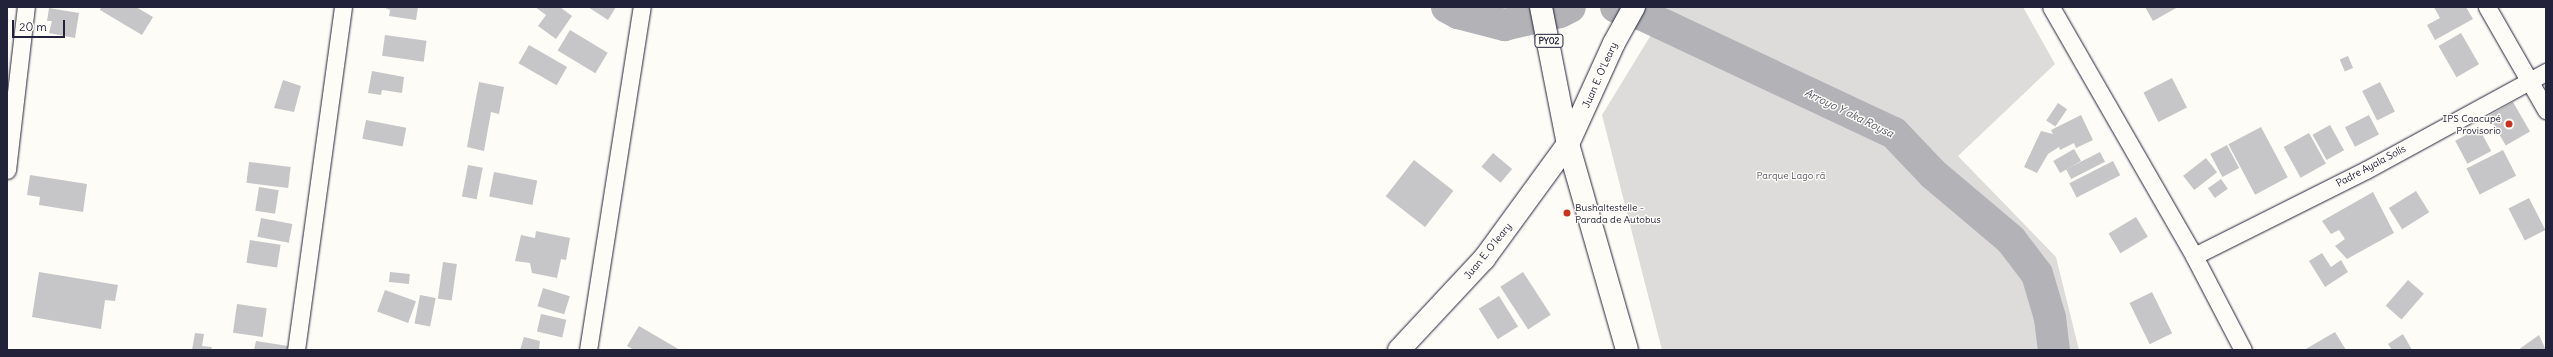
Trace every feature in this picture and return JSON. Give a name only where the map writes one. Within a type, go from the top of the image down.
[{"type":"street","points":[[7,170],[10,115],[26,7]]},
{"type":"street","points":[[296,350],[343,7]]},
{"type":"street","points":[[588,350],[642,7]]},
{"type":"street","name":"PY02","points":[[1541,7],[1556,75],[1568,144],[1626,350]]},
{"type":"street","name":"Juan E. O'Leary","points":[[1568,144],[1614,42],[1634,7]]},
{"type":"street","points":[[2051,7],[2194,256],[2243,350]]},
{"type":"street","points":[[2488,7],[2528,82],[2546,110]]},
{"type":"street","name":"Padre Ayala Solís","points":[[2194,256],[2366,170],[2546,72]]},
{"type":"street","name":"Juan E. O´leary","points":[[1399,350],[1484,259],[1568,144]]},
{"type":"green space","name":"Parque Lago rã","points":[[1668,7],[2023,7],[2055,64],[1958,156],[2056,257],[2079,350],[1662,350],[1602,115]]},
{"type":"building","points":[[101,7],[136,7],[153,17],[142,35],[100,10]]},
{"type":"building","points":[[383,7],[418,7],[416,20],[389,16],[390,10]]},
{"type":"building","points":[[535,7],[560,7],[572,16],[556,39],[538,26],[546,15]]},
{"type":"building","points":[[588,7],[616,7],[608,20]]},
{"type":"building","points":[[2145,7],[2178,7],[2153,21]]},
{"type":"building","points":[[2434,7],[2466,7],[2473,19],[2435,40],[2427,25],[2440,18]]},
{"type":"building","points":[[49,8],[79,13],[75,38],[49,33],[52,21],[47,21]]},
{"type":"building","points":[[570,30],[608,53],[595,73],[558,51]]},
{"type":"building","points":[[2461,33],[2479,64],[2456,77],[2438,46]]},
{"type":"building","points":[[385,35],[427,41],[424,62],[382,56]]},
{"type":"building","points":[[529,45],[567,67],[557,85],[518,63]]},
{"type":"building","points":[[2348,56],[2353,68],[2345,71],[2340,60]]},
{"type":"building","points":[[372,71],[404,77],[402,93],[382,90],[381,95],[368,93]]},
{"type":"building","points":[[2172,78],[2187,107],[2158,122],[2143,93]]},
{"type":"building","points":[[283,80],[301,86],[294,112],[274,108]]},
{"type":"building","points":[[479,82],[504,87],[499,114],[491,112],[484,151],[467,147]]},
{"type":"building","points":[[2380,82],[2395,111],[2377,120],[2362,91]]},
{"type":"building","name":"IPS Caacupé Provisorio","points":[[2513,102],[2530,131],[2506,145],[2489,116]]},
{"type":"building","points":[[2058,103],[2067,109],[2055,127],[2046,120]]},
{"type":"building","points":[[2081,115],[2093,140],[2076,148],[2074,143],[2060,150],[2059,147],[2048,154],[2037,173],[2024,167],[2041,131],[2053,134],[2051,130]]},
{"type":"building","points":[[2369,115],[2379,135],[2355,147],[2345,127]]},
{"type":"building","points":[[366,120],[406,128],[403,146],[362,139]]},
{"type":"building","points":[[2330,125],[2344,150],[2327,160],[2313,135]]},
{"type":"building","points":[[2261,127],[2288,177],[2255,195],[2228,144]]},
{"type":"building","points":[[2479,128],[2491,151],[2467,164],[2455,141]]},
{"type":"building","points":[[2309,133],[2326,164],[2301,178],[2284,147]]},
{"type":"building","points":[[2227,145],[2239,168],[2222,177],[2210,154]]},
{"type":"building","points":[[2074,149],[2081,161],[2060,173],[2053,161]]},
{"type":"building","points":[[2503,150],[2516,176],[2480,194],[2466,169]]},
{"type":"building","points":[[2100,152],[2105,162],[2071,179],[2066,169]]},
{"type":"building","points":[[1493,153],[1512,169],[1501,183],[1481,167]]},
{"type":"building","points":[[2206,158],[2217,172],[2194,190],[2183,176]]},
{"type":"building","points":[[1414,160],[1453,191],[1425,227],[1386,196]]},
{"type":"building","points":[[2113,161],[2120,175],[2077,198],[2069,183]]},
{"type":"building","points":[[249,162],[291,167],[288,188],[246,183]]},
{"type":"building","points":[[468,165],[483,168],[477,199],[462,196]]},
{"type":"building","points":[[494,172],[537,180],[532,205],[489,197]]},
{"type":"building","points":[[30,175],[87,184],[83,212],[39,205],[40,197],[27,195]]},
{"type":"building","points":[[2221,179],[2228,189],[2215,198],[2208,188]]},
{"type":"building","points":[[259,187],[279,190],[275,214],[255,211]]},
{"type":"building","points":[[2416,191],[2429,212],[2402,229],[2389,208]]},
{"type":"building","points":[[2373,192],[2394,233],[2347,259],[2335,246],[2345,239],[2339,230],[2331,234],[2322,221]]},
{"type":"building","points":[[2529,198],[2545,230],[2525,241],[2509,208]]},
{"type":"building","points":[[2136,217],[2148,237],[2120,253],[2109,233]]},
{"type":"building","points":[[261,218],[292,224],[289,243],[257,237]]},
{"type":"building","points":[[536,231],[570,238],[566,260],[561,259],[557,278],[532,273],[530,263],[515,261],[521,235],[535,238]]},
{"type":"building","points":[[250,240],[281,245],[277,268],[246,263]]},
{"type":"building","points":[[2322,253],[2331,267],[2341,260],[2348,272],[2325,287],[2309,261]]},
{"type":"building","points":[[443,262],[457,264],[452,301],[438,299]]},
{"type":"building","points":[[39,272],[118,285],[115,301],[105,300],[101,329],[32,317]]},
{"type":"building","points":[[390,272],[410,274],[409,284],[389,282]]},
{"type":"building","points":[[1523,272],[1551,315],[1528,329],[1500,287]]},
{"type":"building","points":[[2408,280],[2424,294],[2402,319],[2386,306]]},
{"type":"building","points":[[543,288],[570,296],[564,314],[537,306]]},
{"type":"building","points":[[385,290],[416,301],[408,323],[377,312]]},
{"type":"building","points":[[2152,292],[2172,333],[2150,344],[2130,303]]},
{"type":"building","points":[[420,295],[436,298],[430,327],[414,323]]},
{"type":"building","points":[[1499,296],[1518,327],[1498,339],[1479,309]]},
{"type":"building","points":[[237,304],[267,308],[263,337],[233,333]]},
{"type":"building","points":[[541,314],[566,320],[562,337],[537,332]]},
{"type":"building","points":[[639,326],[680,350],[634,350],[627,346]]},
{"type":"building","points":[[2335,332],[2346,350],[2304,350]]},
{"type":"building","points":[[195,333],[204,334],[202,346],[212,347],[211,350],[192,350]]},
{"type":"building","points":[[2403,334],[2412,350],[2392,350],[2388,344]]},
{"type":"building","points":[[2539,335],[2546,350],[2518,350]]},
{"type":"building","points":[[524,337],[540,341],[539,350],[520,350]]},
{"type":"building","points":[[256,341],[288,346],[287,350],[254,350]]},
{"type":"waterway","name":"Arroyo Y aka Roysa","points":[[1447,7],[1458,13],[1504,25],[1560,12],[1570,7]]},
{"type":"waterway","name":"Arroyo Y aka Roysa","points":[[1616,7],[1645,16],[1894,133],[1933,174],[2011,240],[2037,274],[2050,318],[2054,350]]},
{"type":"place","name":"IPS Caacupé Provisorio","points":[[2509,124]]},
{"type":"place","name":"Bushaltestelle - Parada de Autobus","points":[[1567,213]]}]
